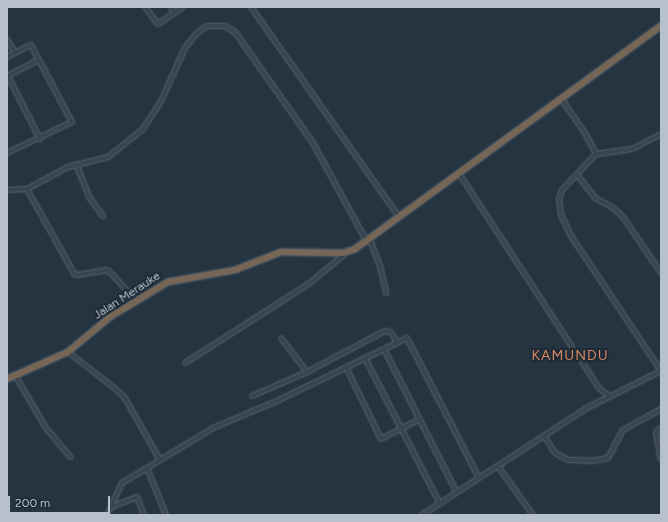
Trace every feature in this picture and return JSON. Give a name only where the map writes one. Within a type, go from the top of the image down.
[{"type":"highway","name":"Jalan Merauke","points":[[7,378],[68,352],[136,300],[172,281],[235,270],[272,254],[347,252],[369,241],[661,26]]},
{"type":"street","points":[[146,7],[158,24],[183,7]]},
{"type":"street","points":[[171,7],[175,13]]},
{"type":"street","points":[[251,7],[400,218]]},
{"type":"street","points":[[7,190],[27,189],[76,164],[108,157],[143,129],[154,112],[192,38],[207,26],[227,27],[234,32],[313,143],[369,241],[380,266],[386,293]]},
{"type":"street","points":[[7,39],[15,53]]},
{"type":"street","points":[[7,57],[30,45],[72,122],[7,154]]},
{"type":"street","points":[[38,60],[7,76],[40,139]]},
{"type":"street","points":[[562,100],[584,131],[596,154]]},
{"type":"street","points":[[422,515],[591,405],[661,371],[562,219],[560,195],[596,154],[632,149],[661,134]]},
{"type":"street","points":[[76,164],[89,197],[103,216]]},
{"type":"street","points":[[460,175],[599,388],[610,397]]},
{"type":"street","points":[[578,176],[595,198],[612,206],[623,217],[661,273]]},
{"type":"street","points":[[27,189],[75,275],[108,270],[136,300]]},
{"type":"street","points":[[185,363],[310,283],[347,252]]},
{"type":"street","points":[[252,396],[307,372],[385,331],[391,332],[397,342]]},
{"type":"street","points":[[281,338],[307,372]]},
{"type":"street","points":[[107,515],[122,483],[221,423],[277,401],[397,342],[409,340],[479,478]]},
{"type":"street","points":[[384,348],[457,493]]},
{"type":"street","points":[[68,352],[125,398],[160,460]]},
{"type":"street","points":[[365,358],[440,504]]},
{"type":"street","points":[[346,367],[381,439],[420,419]]},
{"type":"street","points":[[15,375],[46,428],[70,457]]},
{"type":"street","points":[[544,436],[555,453],[568,460],[592,461],[608,458],[623,430],[661,409]]},
{"type":"street","points":[[661,428],[656,432],[661,460]]},
{"type":"street","points":[[498,466],[533,515]]},
{"type":"street","points":[[146,468],[166,515]]},
{"type":"street","points":[[111,507],[137,497],[143,515]]},
{"type":"district","name":"KAMUNDU","points":[[570,356]]}]
